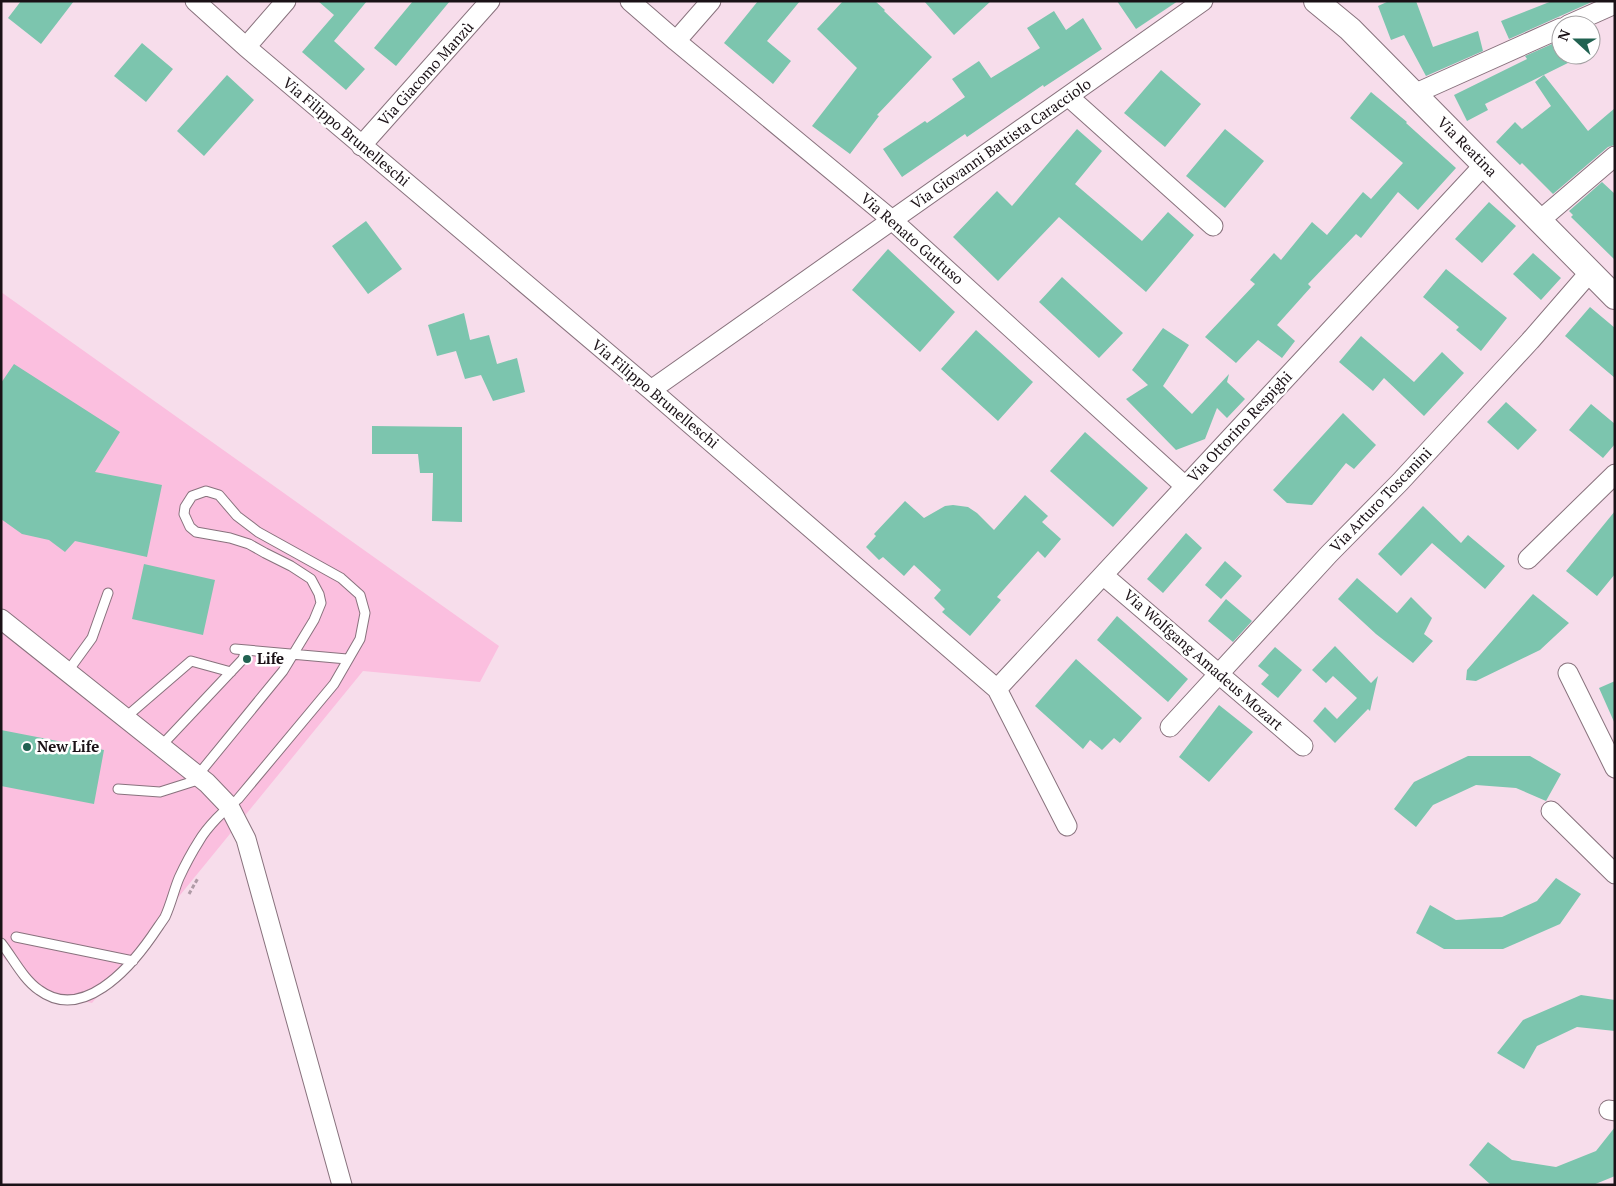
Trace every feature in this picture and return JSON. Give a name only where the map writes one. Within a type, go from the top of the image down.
[{"type":"street","name":"Via Filippo Brunelleschi","points":[[194,1],[361,146],[651,390],[997,689],[1067,826]]},
{"type":"street","points":[[246,47],[286,1]]},
{"type":"street","name":"Via Giacomo Manzù","points":[[361,146],[490,1]]},
{"type":"street","name":"Via Renato Guttuso","points":[[630,1],[892,220],[1185,486]]},
{"type":"street","points":[[676,41],[711,1]]},
{"type":"street","name":"Via Giovanni Battista Caracciolo","points":[[651,390],[1204,1]]},
{"type":"street","name":"Via Reatina","points":[[1316,1],[1350,30],[1615,296]]},
{"type":"street","points":[[1590,15],[1615,4]]},
{"type":"street","points":[[1414,94],[1551,32]]},
{"type":"street","points":[[1068,97],[1213,226]]},
{"type":"street","points":[[1540,221],[1615,156]]},
{"type":"street","name":"Via Ottorino Respighi","points":[[997,689],[1484,165]]},
{"type":"street","name":"Via Arturo Toscanini","points":[[1170,728],[1330,554],[1400,482],[1590,272]]},
{"type":"street","points":[[1528,559],[1615,474]]},
{"type":"street","name":"Via Wolfgang Amadeus Mozart","points":[[1103,574],[1303,746]]},
{"type":"street","points":[[1,619],[200,777],[229,806],[246,839],[342,1185]]},
{"type":"street","points":[[1568,673],[1615,768]]},
{"type":"street","points":[[1552,811],[1615,874]]},
{"type":"lane","points":[[1,943],[39,991],[59,999],[69,1001],[81,998],[101,989],[120,976],[164,918],[180,877],[200,839],[229,806],[238,800],[334,684],[360,638],[365,613],[360,596],[341,578],[258,532],[237,516],[219,495],[206,491],[192,496],[185,508],[184,514],[190,527],[196,532],[230,538],[249,544],[291,566],[311,579],[319,594],[321,603],[314,620],[283,671],[200,777],[160,792],[118,789]]},
{"type":"lane","points":[[68,671],[92,638],[108,593]]},
{"type":"lane","points":[[235,649],[347,659]]},
{"type":"lane","points":[[161,746],[243,659],[246,650]]},
{"type":"lane","points":[[126,717],[191,661],[231,672]]},
{"type":"lane","points":[[16,938],[133,961]]},
{"type":"shaded area","name":"Life","points":[[1,292],[499,646],[480,682],[363,671],[92,1003],[36,992],[1,955]]},
{"type":"building","points":[[21,1],[74,1],[41,44],[8,18]]},
{"type":"building","points":[[318,1],[367,1],[334,41],[365,69],[346,90],[302,52],[334,15]]},
{"type":"building","points":[[413,1],[450,1],[396,66],[374,48]]},
{"type":"building","points":[[758,1],[800,1],[767,41],[791,61],[773,84],[724,43]]},
{"type":"building","points":[[843,1],[875,1],[932,57],[877,115],[879,116],[850,154],[812,126],[857,68],[817,29]]},
{"type":"building","points":[[924,1],[991,1],[954,35]]},
{"type":"building","points":[[1117,1],[1178,1],[1136,29]]},
{"type":"building","points":[[1389,1],[1416,1],[1433,47],[1478,31],[1483,51],[1426,76],[1404,35],[1391,40],[1378,6]]},
{"type":"building","points":[[1552,1],[1594,1],[1563,15],[1551,15],[1551,20],[1509,39],[1501,21]]},
{"type":"building","points":[[1054,11],[1066,30],[1083,18],[1102,49],[1044,87],[1043,85],[967,137],[965,134],[902,177],[883,149],[925,121],[927,123],[965,97],[952,79],[979,61],[991,78],[1040,48],[1027,28]]},
{"type":"building","points":[[142,43],[173,69],[146,102],[114,76]]},
{"type":"building","points":[[1551,44],[1551,65],[1564,65],[1485,104],[1488,110],[1467,121],[1454,95],[1527,59],[1525,56]]},
{"type":"building","points":[[1161,70],[1201,104],[1165,147],[1124,113]]},
{"type":"building","points":[[227,75],[254,100],[204,156],[177,131]]},
{"type":"building","points":[[1544,75],[1588,131],[1615,108],[1615,145],[1608,147],[1553,194],[1522,163],[1520,165],[1496,142],[1515,122],[1522,129],[1551,106],[1535,82]]},
{"type":"building","points":[[1371,92],[1407,122],[1456,168],[1418,210],[1398,192],[1361,238],[1356,234],[1308,284],[1311,287],[1277,325],[1295,341],[1282,358],[1258,340],[1236,363],[1205,337],[1255,284],[1250,280],[1274,253],[1281,260],[1312,222],[1327,235],[1363,192],[1371,199],[1403,163],[1350,118]]},
{"type":"building","points":[[1077,129],[1102,151],[1075,184],[1142,241],[1168,212],[1194,235],[1146,292],[1059,217],[998,281],[953,237],[997,191],[1012,206]]},
{"type":"building","points":[[1225,129],[1264,161],[1225,208],[1186,176]]},
{"type":"building","points":[[1602,182],[1615,194],[1615,260],[1571,217],[1573,215],[1569,211]]},
{"type":"building","points":[[1489,202],[1516,226],[1482,263],[1455,239]]},
{"type":"building","points":[[366,221],[402,269],[368,294],[332,246]]},
{"type":"building","points":[[888,249],[955,312],[920,352],[852,290]]},
{"type":"building","points":[[1533,253],[1561,278],[1541,300],[1513,274]]},
{"type":"building","points":[[1446,269],[1507,318],[1481,351],[1456,330],[1459,327],[1423,297]]},
{"type":"building","points":[[1062,277],[1123,333],[1099,358],[1039,302]]},
{"type":"building","points":[[1590,307],[1615,328],[1615,378],[1565,336]]},
{"type":"building","points":[[464,313],[470,340],[489,335],[497,364],[517,358],[525,392],[493,401],[481,375],[465,379],[456,351],[437,356],[428,325]]},
{"type":"building","points":[[1163,328],[1189,345],[1163,386],[1192,414],[1229,374],[1227,382],[1245,399],[1227,418],[1217,408],[1205,439],[1176,450],[1126,399],[1148,385],[1132,370]]},
{"type":"building","points":[[976,330],[1033,382],[998,421],[941,369]]},
{"type":"building","points":[[1361,336],[1414,382],[1442,352],[1464,373],[1424,416],[1384,378],[1373,391],[1339,362]]},
{"type":"building","points":[[14,364],[120,432],[95,472],[162,485],[147,557],[75,541],[65,552],[49,540],[22,534],[1,519],[1,383]]},
{"type":"building","points":[[1506,402],[1537,430],[1518,450],[1487,422]]},
{"type":"building","points":[[1591,404],[1615,424],[1615,444],[1603,458],[1569,430]]},
{"type":"building","points":[[1343,413],[1376,445],[1354,469],[1346,463],[1312,505],[1287,503],[1273,490]]},
{"type":"building","points":[[372,426],[462,427],[462,522],[432,521],[433,473],[420,473],[418,454],[372,454]]},
{"type":"building","points":[[1085,432],[1148,488],[1113,527],[1050,471]]},
{"type":"building","points":[[1025,495],[1048,516],[1042,522],[1061,539],[1045,558],[1038,551],[997,597],[1001,600],[970,636],[942,612],[945,609],[934,598],[941,590],[914,565],[904,576],[883,557],[879,560],[866,547],[876,536],[874,534],[905,501],[924,518],[945,506],[968,507],[994,530]]},
{"type":"building","points":[[1423,506],[1461,543],[1468,535],[1505,566],[1485,589],[1432,543],[1401,576],[1378,554]]},
{"type":"building","points":[[1615,511],[1615,574],[1597,596],[1566,571]]},
{"type":"building","points":[[1186,533],[1202,548],[1163,593],[1147,579]]},
{"type":"building","points":[[1225,561],[1242,576],[1221,599],[1205,585]]},
{"type":"building","points":[[144,564],[215,580],[203,635],[132,619]]},
{"type":"building","points":[[1357,578],[1397,613],[1411,597],[1432,618],[1424,634],[1433,641],[1413,663],[1376,634],[1338,599]]},
{"type":"building","points":[[1533,594],[1569,623],[1540,650],[1476,681],[1466,680],[1467,670]]},
{"type":"building","points":[[1226,599],[1252,621],[1233,642],[1208,621]]},
{"type":"building","points":[[1117,616],[1188,679],[1168,702],[1097,640]]},
{"type":"building","points":[[1335,646],[1371,683],[1378,676],[1370,711],[1368,709],[1335,743],[1313,721],[1325,707],[1337,719],[1357,698],[1333,676],[1326,683],[1312,670]]},
{"type":"building","points":[[1275,647],[1302,670],[1278,698],[1261,684],[1269,675],[1258,666]]},
{"type":"building","points":[[1076,659],[1142,718],[1120,743],[1114,738],[1102,750],[1090,740],[1083,749],[1035,706]]},
{"type":"building","points":[[1615,681],[1615,724],[1599,688]]},
{"type":"building","points":[[1219,705],[1253,732],[1209,782],[1179,757]]},
{"type":"building","points":[[1,730],[104,750],[94,804],[1,786]]},
{"type":"building","points":[[1468,756],[1530,756],[1561,774],[1546,801],[1516,788],[1476,785],[1433,805],[1416,827],[1394,809],[1414,782]]},
{"type":"building","points":[[1556,878],[1581,894],[1560,924],[1503,949],[1444,949],[1416,933],[1430,905],[1456,920],[1502,917],[1537,901]]},
{"type":"building","points":[[1581,995],[1615,1000],[1615,1031],[1577,1027],[1537,1046],[1524,1069],[1497,1053],[1523,1020]]},
{"type":"building","points":[[1615,1127],[1615,1176],[1593,1185],[1491,1185],[1469,1165],[1488,1142],[1512,1160],[1556,1167],[1596,1151]]},
{"type":"place","name":"Life","points":[[247,659]]},
{"type":"place","name":"New Life","points":[[27,747]]}]
